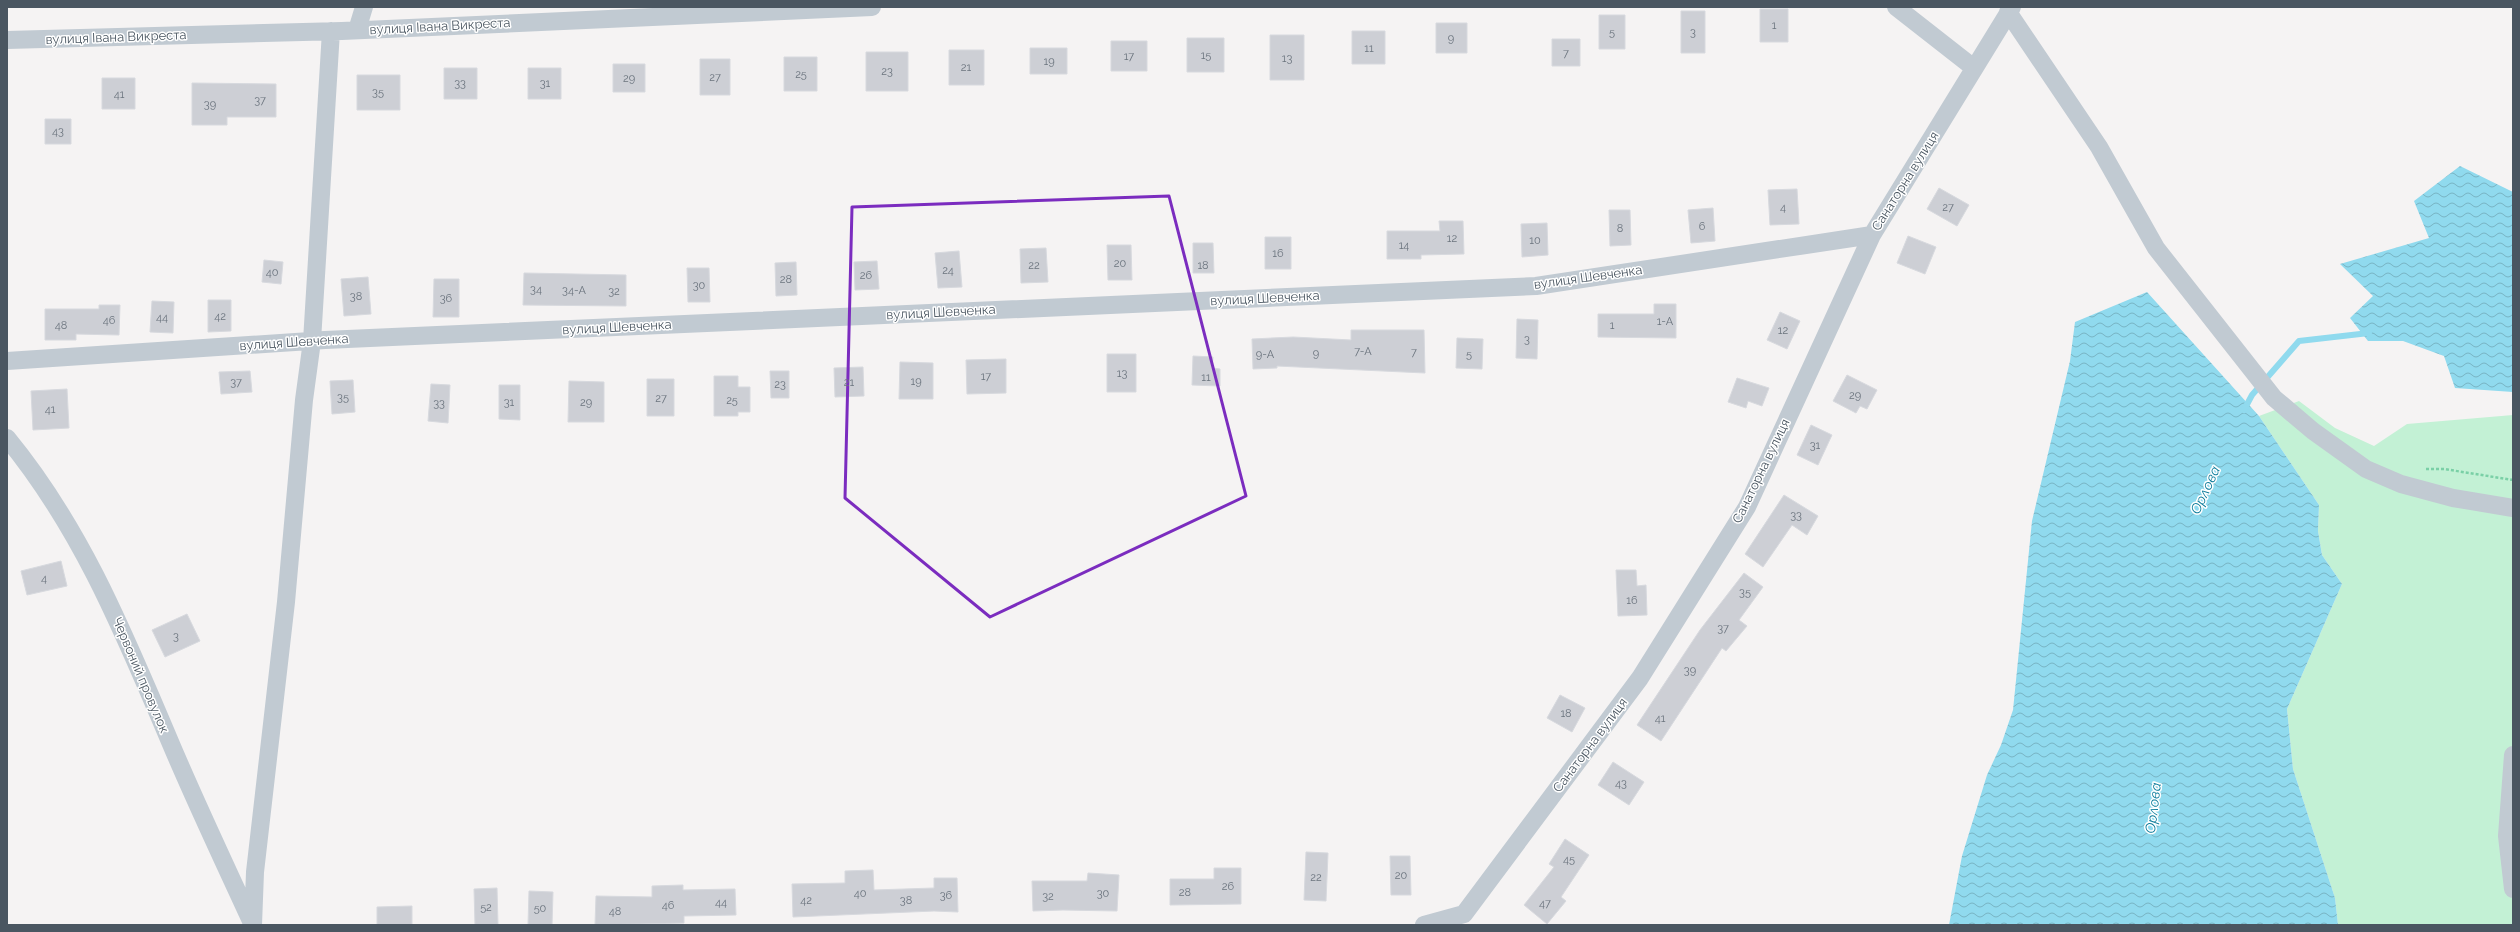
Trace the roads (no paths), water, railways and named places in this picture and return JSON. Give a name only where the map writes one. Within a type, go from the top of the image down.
[{"type":"street","points":[[357,30],[364,7]]},
{"type":"street","name":"вулиця Івана Викреста","points":[[7,40],[332,31],[872,7]]},
{"type":"street","points":[[1896,7],[1974,68]]},
{"type":"street","points":[[2010,10],[2099,148],[2156,248],[2274,398],[2313,430],[2366,469],[2401,484],[2453,498],[2513,508]]},
{"type":"street","name":"Санаторна вулиця","points":[[1424,925],[1464,914],[1640,678],[1746,507],[1872,235],[2010,10]]},
{"type":"street","points":[[252,925],[255,872],[286,602],[304,400],[312,341],[332,31]]},
{"type":"street","name":"вулиця Шевченка","points":[[7,361],[312,341],[1536,286],[1872,235]]},
{"type":"street","name":"Червоний провулок","points":[[7,438],[79,541],[114,609],[194,797],[252,925]]},
{"type":"street","points":[[2513,755],[2507,836],[2513,889]]},
{"type":"water","points":[[2460,166],[2513,192],[2513,392],[2455,388],[2444,356],[2403,341],[2368,341],[2350,318],[2373,296],[2340,264],[2429,238],[2414,201]]},
{"type":"water","points":[[2147,292],[2259,416],[2319,505],[2318,531],[2322,555],[2342,584],[2287,709],[2293,769],[2335,898],[2338,925],[1949,925],[1962,856],[1987,775],[2001,745],[2013,710],[2032,521],[2070,361],[2075,322]]},
{"type":"waterway","name":"Орлова","points":[[2244,410],[2252,395],[2299,341],[2369,333]]}]
